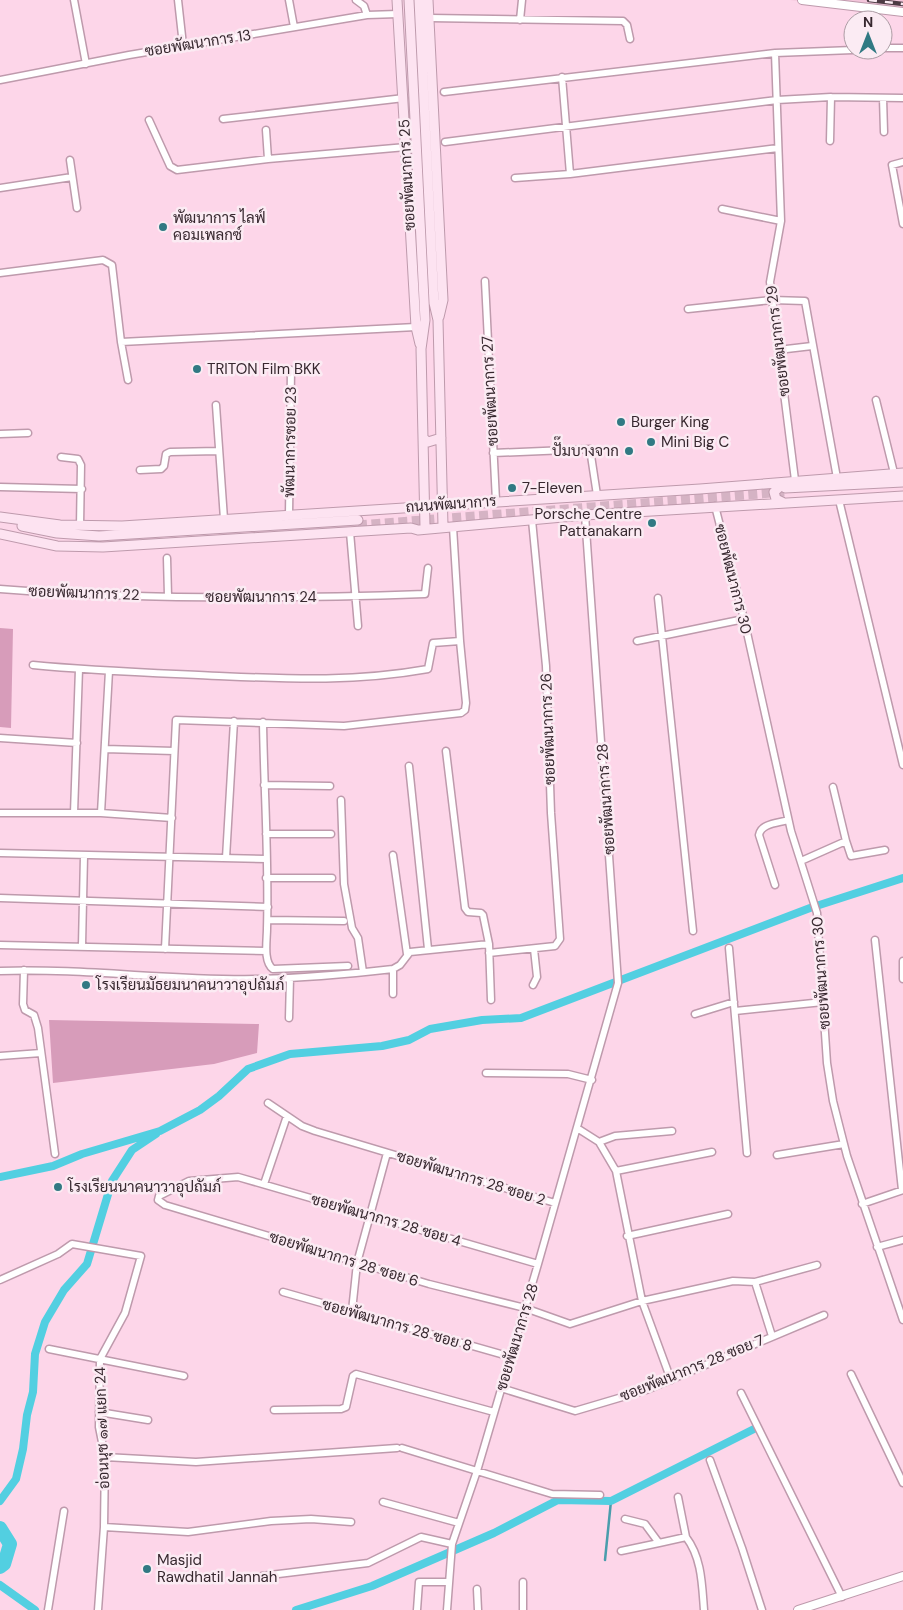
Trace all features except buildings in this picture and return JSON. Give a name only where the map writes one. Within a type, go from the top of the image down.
[{"type":"main road","name":"ซอยพัฒนาการ 25","points":[[397,0],[416,326],[421,349]]},
{"type":"main road","name":"ซอยพัฒนาการ 25","points":[[409,0],[423,251],[425,320],[421,349],[425,527]]},
{"type":"main road","name":"ซอยพัฒนาการ 25","points":[[419,0],[434,303],[438,320],[442,504],[448,527]]},
{"type":"main road","name":"ซอยพัฒนาการ 25","points":[[428,0],[443,300],[438,320]]},
{"type":"main road","points":[[423,438],[428,442],[441,438]]},
{"type":"main road","name":"ถนนพัฒนาการ","points":[[788,485],[837,478],[898,473]]},
{"type":"main road","name":"ถนนพัฒนาการ","points":[[1,535],[56,541],[99,542],[356,524],[425,506],[442,504],[788,485],[903,482]]},
{"type":"main road","points":[[783,502],[776,499],[774,492],[788,485]]},
{"type":"main road","name":"ถนนพัฒนาการ","points":[[788,485],[903,487]]},
{"type":"main road","name":"ถนนพัฒนาการ","points":[[0,519],[80,526],[122,526],[289,515],[418,530],[585,515],[903,496]]},
{"type":"main road","name":"ถนนพัฒนาการ","points":[[0,519],[57,533],[99,536],[356,524]]},
{"type":"main road","points":[[411,528],[448,527]]},
{"type":"street","points":[[74,0],[86,64]]},
{"type":"street","points":[[178,0],[183,45]]},
{"type":"street","points":[[289,0],[294,27]]},
{"type":"street","points":[[356,0],[364,6],[367,15]]},
{"type":"street","points":[[520,20],[522,0]]},
{"type":"street","points":[[802,0],[903,12]]},
{"type":"street","name":"ซอยพัฒนาการ 13","points":[[0,80],[183,45],[367,15],[398,14]]},
{"type":"street","points":[[430,18],[623,21],[630,39]]},
{"type":"street","points":[[444,92],[775,53],[843,50]]},
{"type":"street","name":"ซอยพัฒนาการ 29","points":[[775,53],[781,221],[770,282],[778,350],[788,485]]},
{"type":"street","points":[[562,77],[570,174]]},
{"type":"street","points":[[830,141],[831,96]]},
{"type":"street","points":[[446,142],[777,100],[831,96],[903,98]]},
{"type":"street","points":[[223,119],[404,98]]},
{"type":"street","points":[[883,98],[884,132]]},
{"type":"street","points":[[149,120],[174,169],[406,147]]},
{"type":"street","points":[[266,130],[268,159]]},
{"type":"street","points":[[516,178],[570,174],[778,148]]},
{"type":"street","points":[[70,160],[77,208]]},
{"type":"street","points":[[903,162],[892,165],[903,224]]},
{"type":"street","points":[[0,188],[72,177]]},
{"type":"street","points":[[722,209],[781,221]]},
{"type":"street","points":[[0,273],[108,261],[114,271],[121,342],[128,380]]},
{"type":"street","name":"ซอยพัฒนาการ 27","points":[[485,281],[496,501]]},
{"type":"street","points":[[688,309],[772,300],[798,299],[805,302],[837,478]]},
{"type":"street","points":[[121,342],[416,326]]},
{"type":"street","points":[[778,350],[812,346]]},
{"type":"street","name":"พัฒนาการซอย 23","points":[[289,515],[291,370]]},
{"type":"street","points":[[876,400],[898,473]]},
{"type":"street","points":[[216,405],[224,519]]},
{"type":"street","points":[[0,434],[28,433]]},
{"type":"street","points":[[493,453],[590,450],[597,495]]},
{"type":"street","points":[[140,470],[161,469],[164,466],[166,454],[170,452],[218,451]]},
{"type":"street","points":[[61,457],[80,461],[82,488],[80,526]]},
{"type":"street","points":[[0,487],[82,488]]},
{"type":"street","points":[[839,500],[903,765]]},
{"type":"street","name":"ซอยพัฒนาการ 30","points":[[715,506],[744,619],[788,820],[818,912],[827,1063],[833,1101],[862,1204],[903,1320]]},
{"type":"street","name":"ซอยพัฒนาการ 28","points":[[448,1582],[452,1544],[477,1471],[502,1388],[592,1080],[618,983],[585,515]]},
{"type":"street","name":"ซอยพัฒนาการ 26","points":[[532,520],[546,666],[551,813],[560,939],[555,946],[534,949]]},
{"type":"street","points":[[356,524],[355,597],[358,626]]},
{"type":"street","points":[[165,949],[177,719],[344,726],[461,713],[465,710],[466,704],[448,527]]},
{"type":"street","points":[[167,558],[168,596]]},
{"type":"street","name":"ซอยพัฒนาการ 24","points":[[168,596],[355,597],[425,594],[428,568]]},
{"type":"street","name":"ซอยพัฒนาการ 22","points":[[0,589],[168,596]]},
{"type":"street","points":[[658,598],[693,930]]},
{"type":"street","points":[[637,641],[744,619]]},
{"type":"street","points":[[34,665],[109,671],[327,680],[394,675],[428,669],[433,644],[460,641]]},
{"type":"street","points":[[74,813],[79,669]]},
{"type":"street","points":[[101,813],[109,671]]},
{"type":"street","points":[[226,858],[234,721]]},
{"type":"street","points":[[263,722],[268,907],[266,951],[270,966],[273,969],[348,966]]},
{"type":"street","points":[[0,738],[77,743]]},
{"type":"street","points":[[105,749],[174,751]]},
{"type":"street","points":[[446,751],[465,908],[468,912],[481,913],[483,915],[489,944],[491,1000]]},
{"type":"street","points":[[409,766],[428,949]]},
{"type":"street","points":[[264,785],[330,786]]},
{"type":"street","points":[[833,787],[849,854],[854,856],[885,850]]},
{"type":"street","points":[[341,800],[346,901],[352,928],[358,938],[362,972]]},
{"type":"street","points":[[0,813],[101,813],[172,818]]},
{"type":"street","points":[[775,885],[759,835],[760,830],[764,827],[788,820]]},
{"type":"street","points":[[266,834],[331,834]]},
{"type":"street","points":[[801,862],[846,841]]},
{"type":"street","points":[[0,853],[266,859]]},
{"type":"street","points":[[0,971],[100,971],[220,978],[290,978],[393,969],[400,965],[407,954],[393,855]]},
{"type":"street","points":[[82,945],[84,856]]},
{"type":"street","points":[[266,878],[332,878]]},
{"type":"street","points":[[0,898],[168,902],[268,907]]},
{"type":"street","points":[[268,920],[344,921]]},
{"type":"street","points":[[862,1204],[903,1190],[899,1132],[875,940]]},
{"type":"street","points":[[407,954],[428,949],[489,944]]},
{"type":"street","points":[[0,945],[82,945],[266,951]]},
{"type":"street","points":[[729,948],[747,1153]]},
{"type":"street","points":[[489,953],[534,949],[537,977],[533,985]]},
{"type":"street","points":[[903,961],[903,979]]},
{"type":"street","points":[[393,969],[393,994]]},
{"type":"street","points":[[24,970],[23,1004],[25,1010],[34,1015],[36,1019],[55,1154]]},
{"type":"street","points":[[289,1018],[290,978]]},
{"type":"street","points":[[695,1014],[734,1002]]},
{"type":"street","points":[[735,1011],[823,1002]]},
{"type":"street","points":[[0,1056],[41,1053]]},
{"type":"street","points":[[486,1073],[568,1074],[592,1080]]},
{"type":"street","name":"ซอยพัฒนาการ 28 ซอย 2","points":[[268,1102],[286,1116],[315,1131],[555,1203]]},
{"type":"street","points":[[264,1184],[286,1116]]},
{"type":"street","points":[[577,1128],[599,1142],[616,1171],[627,1236],[642,1301],[671,1380]]},
{"type":"street","points":[[599,1142],[615,1136],[672,1131]]},
{"type":"street","points":[[777,1154],[844,1144]]},
{"type":"street","points":[[616,1171],[712,1152]]},
{"type":"street","name":"ซอยพัฒนาการ 28 ซอย 2","points":[[352,1311],[357,1263],[368,1216],[387,1153]]},
{"type":"street","name":"ซอยพัฒนาการ 28 ซอย 4","points":[[165,1205],[158,1200],[159,1196],[188,1181],[234,1176],[538,1264]]},
{"type":"street","name":"ซอยพัฒนาการ 28 ซอย 6","points":[[165,1205],[357,1263],[525,1308],[570,1324],[642,1301],[734,1282],[755,1282],[817,1265]]},
{"type":"street","points":[[627,1236],[728,1214]]},
{"type":"street","points":[[877,1247],[903,1240]]},
{"type":"street","name":"อ่อนนุช ๑๗ แยก 24","points":[[0,1280],[58,1254],[72,1244],[141,1256],[124,1313],[100,1359],[99,1427],[105,1457],[104,1527],[98,1610]]},
{"type":"street","points":[[755,1282],[772,1336]]},
{"type":"street","name":"ซอยพัฒนาการ 28 ซอย 8","points":[[283,1292],[511,1357]]},
{"type":"street","name":"ซอยพัฒนาการ 28 ซอย 7","points":[[502,1388],[572,1411],[646,1390],[824,1314]]},
{"type":"street","points":[[49,1349],[184,1376]]},
{"type":"street","points":[[274,1410],[341,1409],[346,1407],[353,1376],[356,1374],[494,1412]]},
{"type":"street","points":[[852,1374],[900,1471],[903,1483]]},
{"type":"street","points":[[740,1393],[842,1597]]},
{"type":"street","points":[[99,1412],[148,1420]]},
{"type":"street","points":[[105,1457],[196,1462],[400,1448],[552,1494],[600,1495]]},
{"type":"street","points":[[710,1460],[762,1610]]},
{"type":"street","points":[[678,1497],[686,1537],[692,1544],[700,1570],[704,1610]]},
{"type":"street","points":[[383,1502],[459,1523]]},
{"type":"street","points":[[48,1610],[64,1512]]},
{"type":"street","points":[[104,1527],[188,1532],[271,1521],[311,1519],[351,1522]]},
{"type":"street","points":[[625,1519],[645,1524],[659,1543]]},
{"type":"street","points":[[262,1576],[368,1562],[421,1537],[452,1544]]},
{"type":"street","points":[[621,1551],[686,1537]]},
{"type":"street","points":[[798,1610],[811,1608],[903,1576]]},
{"type":"street","points":[[417,1610],[419,1582],[448,1582],[447,1610]]},
{"type":"street","points":[[523,1582],[523,1610]]},
{"type":"street","points":[[477,1589],[478,1610]]},
{"type":"shaded area","points":[[790,0],[903,0],[903,13],[893,12],[893,10],[877,10]]},
{"type":"shaded area","points":[[0,628],[13,629],[11,728],[0,727]]},
{"type":"shaded area","points":[[49,1020],[259,1024],[257,1053],[214,1064],[53,1083]]},
{"type":"waterway","points":[[0,1177],[53,1166],[82,1154],[160,1131],[200,1110],[219,1096],[248,1069],[290,1054],[382,1046],[409,1040],[430,1029],[482,1020],[521,1018],[810,908],[903,878]]},
{"type":"waterway","points":[[0,1501],[16,1479],[33,1392],[35,1354],[45,1322],[64,1290],[87,1264],[112,1181],[132,1150],[156,1134]]},
{"type":"waterway","points":[[296,1610],[372,1586],[494,1533],[558,1500],[611,1501],[754,1429]]},
{"type":"waterway","points":[[605,1560],[611,1501]]},
{"type":"waterway","points":[[0,1528],[10,1544],[4,1564],[0,1567]]},
{"type":"waterway","points":[[0,1585],[35,1610]]},
{"type":"tunnel","points":[[358,525],[785,492]]},
{"type":"railway","points":[[869,0],[903,4]]},
{"type":"place","name":"พัฒนาการ ไลฟ์ คอมเพลกซ์","points":[[163,227]]},
{"type":"place","name":"TRITON Film BKK","points":[[197,369]]},
{"type":"place","name":"Burger King","points":[[621,422]]},
{"type":"place","name":"Mini Big C","points":[[651,442]]},
{"type":"place","name":"ปั๊มบางจาก","points":[[629,451]]},
{"type":"place","name":"7-Eleven","points":[[512,488]]},
{"type":"place","name":"Porsche Centre Pattanakarn","points":[[652,523]]},
{"type":"place","name":"โรงเรียนมัธยมนาคนาวาอุปถัมภ์","points":[[86,985]]},
{"type":"place","name":"โรงเรียนนาคนาวาอุปถัมภ์","points":[[58,1187]]},
{"type":"place","name":"Masjid Rawdhatil Jannah","points":[[147,1569]]}]
